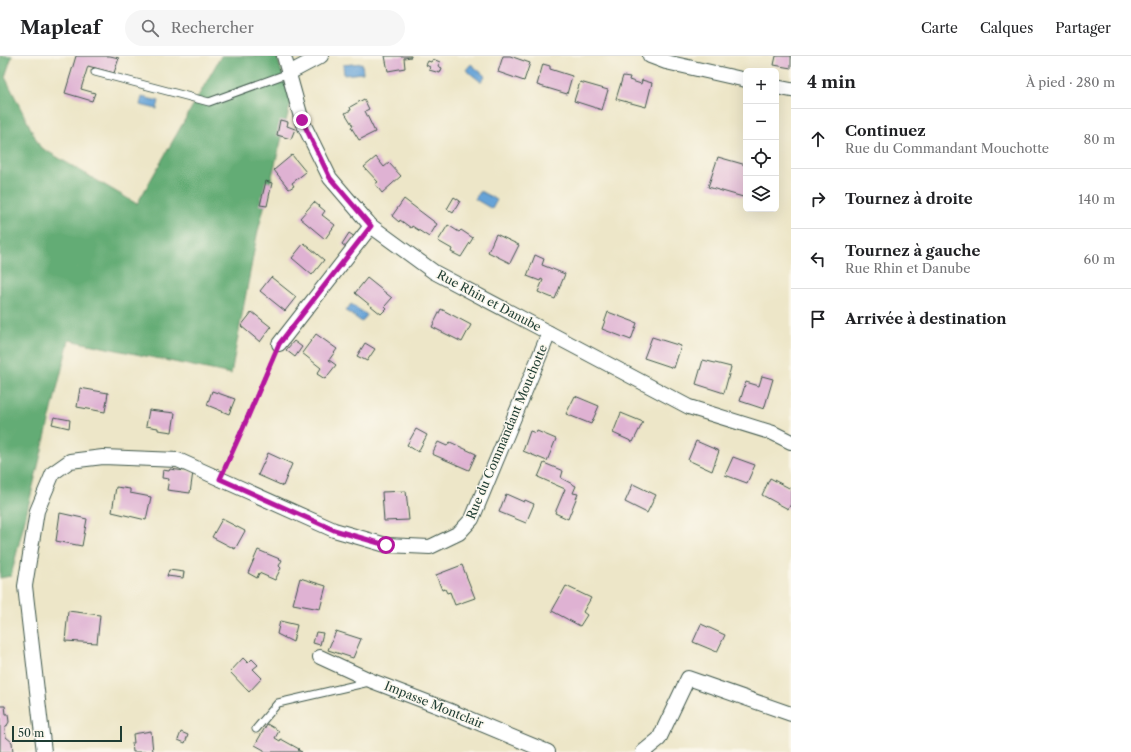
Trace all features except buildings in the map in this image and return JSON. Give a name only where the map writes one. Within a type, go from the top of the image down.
[{"type":"street","name":"Rue Rhin et Danube","points":[[284,56],[302,120],[330,178],[371,226],[434,272],[689,407],[773,433],[791,442]]},
{"type":"street","points":[[289,73],[321,56]]},
{"type":"street","points":[[650,56],[666,62],[743,79]]},
{"type":"street","points":[[779,88],[791,90]]},
{"type":"street","points":[[279,344],[371,226]]},
{"type":"street","name":"Rue du Commandant Mouchotte","points":[[44,752],[25,586],[36,511],[53,472],[70,462],[103,457],[178,460],[334,530],[386,545],[430,547],[459,533],[472,519],[549,333]]},
{"type":"street","name":"Impasse Montclair","points":[[320,657],[372,681],[448,710],[548,752]]},
{"type":"street","points":[[643,752],[659,739],[688,678],[791,714]]},
{"type":"lane","points":[[95,72],[209,102],[289,73]]},
{"type":"lane","points":[[256,729],[278,703],[372,681]]},
{"type":"path","points":[[220,479],[279,344]]},
{"type":"green space","points":[[0,56],[12,56],[5,77],[40,147],[137,204],[221,56],[277,56],[291,102],[257,235],[231,374],[69,340],[11,576],[0,578]]},
{"type":"water","points":[[362,63],[363,73],[344,75],[343,65]]},
{"type":"water","points":[[471,64],[485,76],[481,82],[466,70]]},
{"type":"water","points":[[142,97],[159,101],[157,109],[140,105]]},
{"type":"water","points":[[480,191],[497,200],[492,209],[475,199]]},
{"type":"water","points":[[351,304],[367,315],[362,322],[346,311]]},
{"type":"route","points":[[302,120],[330,178],[371,226],[279,344],[220,479],[334,530],[386,545]]}]
